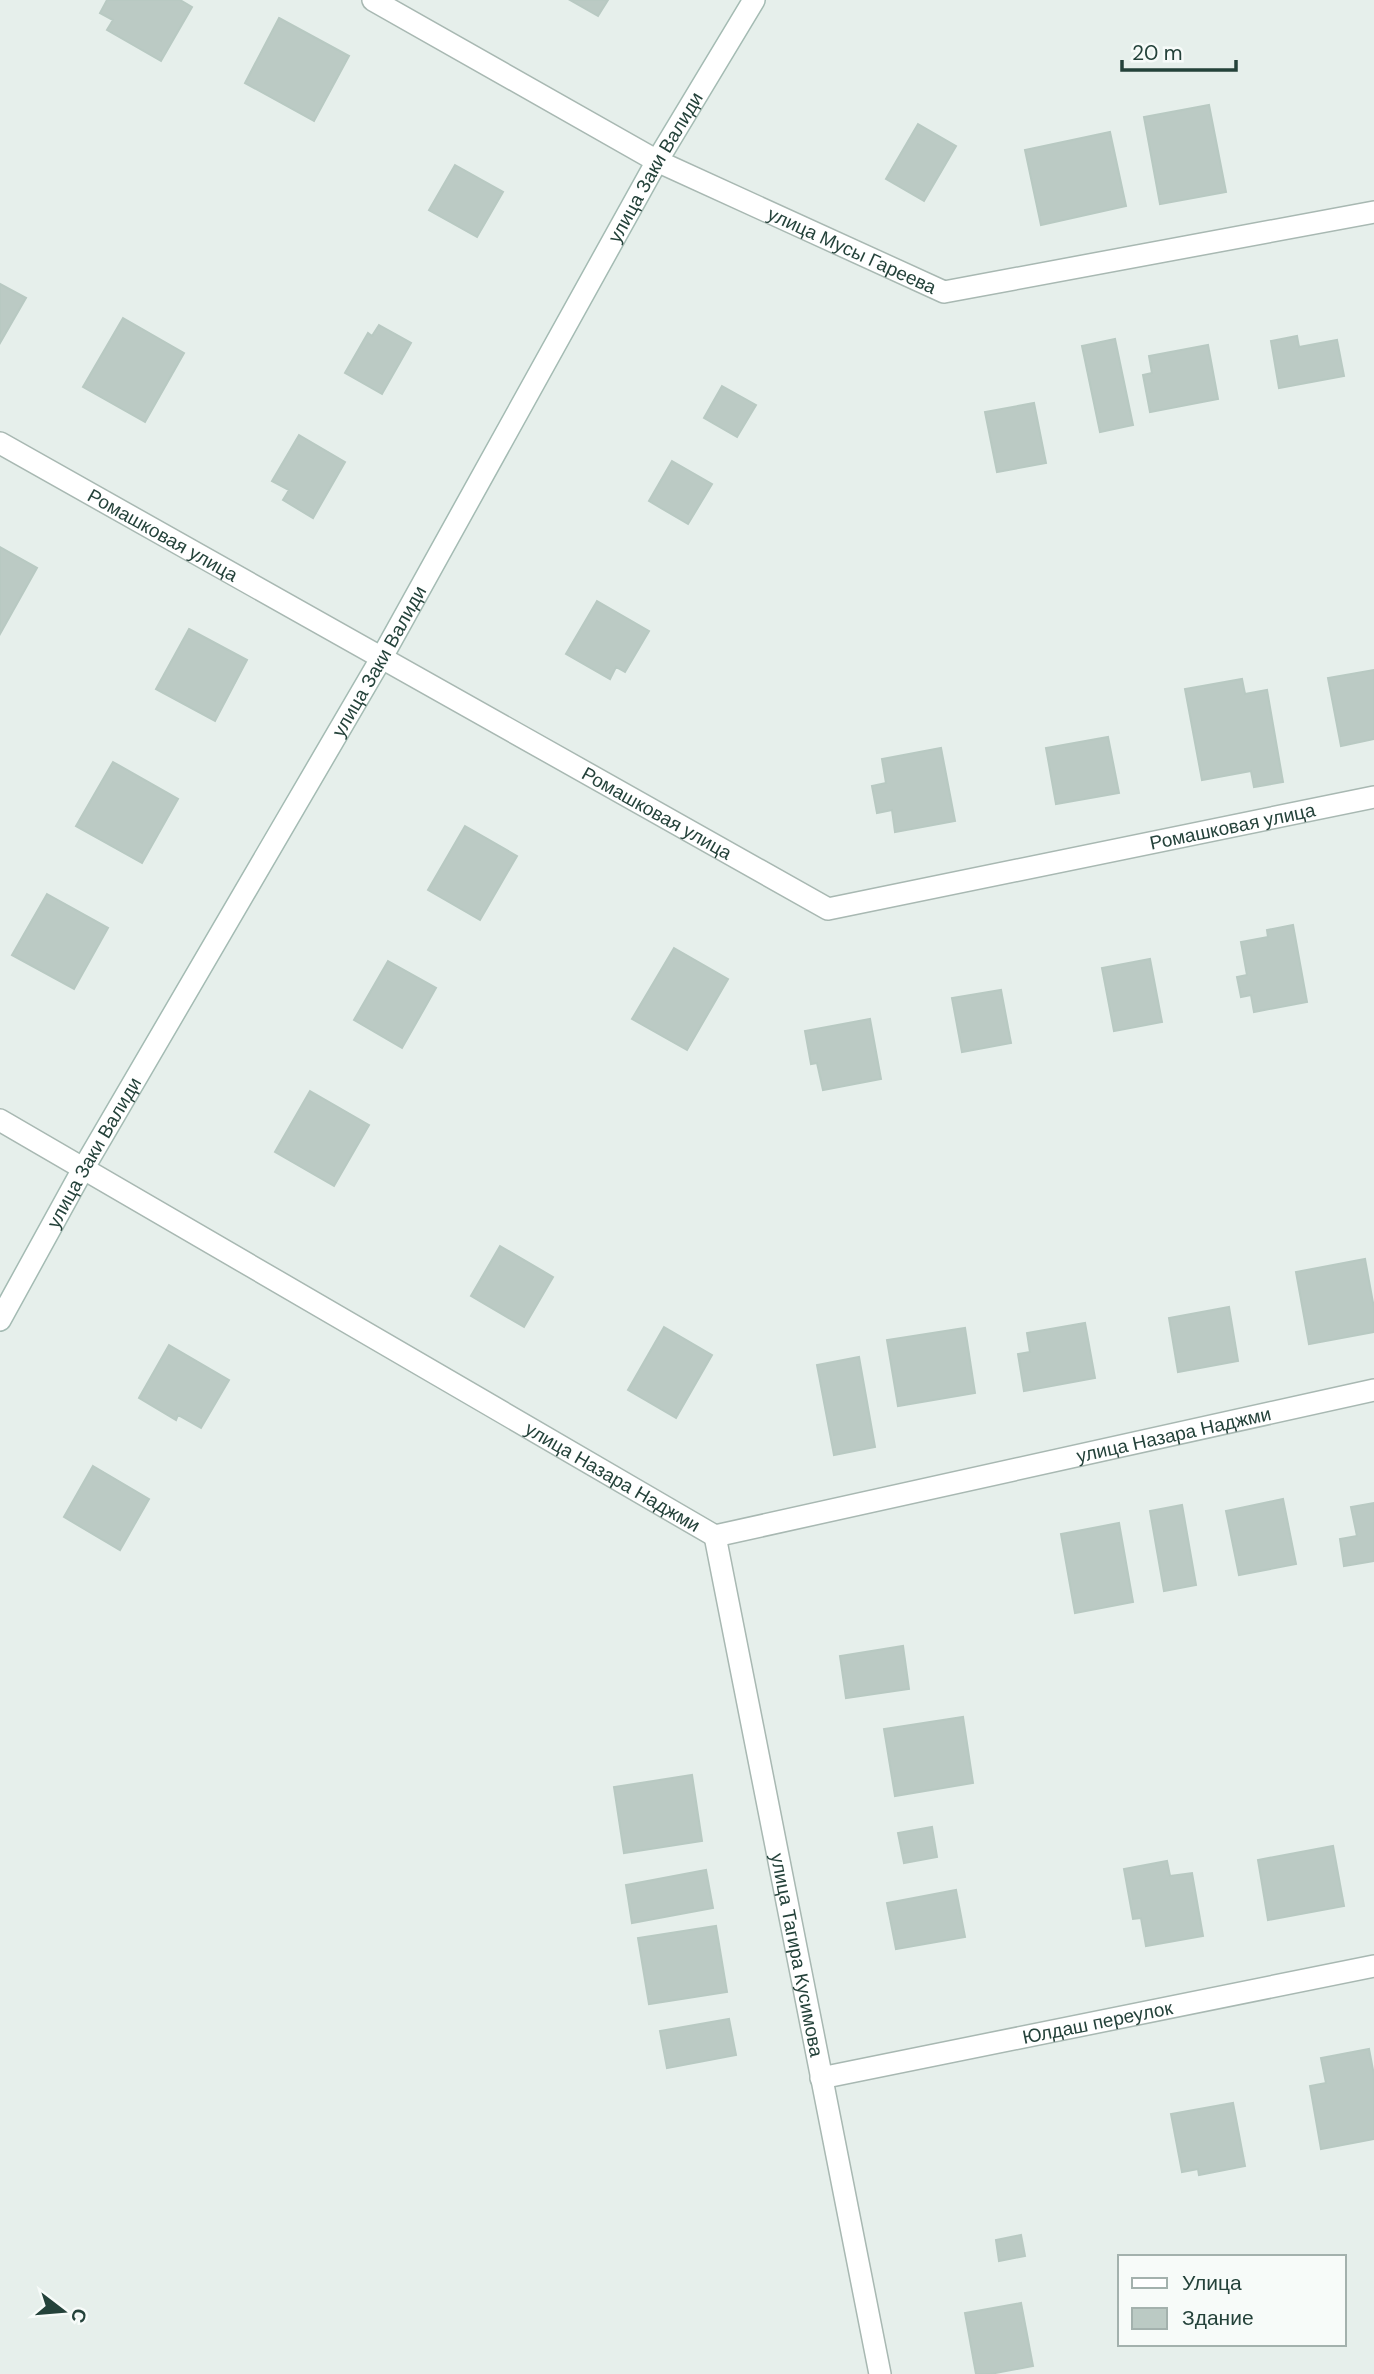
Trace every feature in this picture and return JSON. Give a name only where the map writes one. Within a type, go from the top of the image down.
[{"type":"street","name":"улица Мусы Гареева","points":[[373,0],[657,161],[944,292],[1374,212]]},
{"type":"street","name":"улица Заки Валиди","points":[[0,1320],[83,1169],[382,657],[657,161],[754,0]]},
{"type":"street","name":"Ромашковая улица","points":[[0,443],[828,909],[1374,797]]},
{"type":"street","name":"улица Назара Наджми","points":[[0,1120],[715,1536],[1374,1390]]},
{"type":"street","name":"улица Тагира Кусимова","points":[[715,1536],[880,2374]]},
{"type":"street","name":"Юлдаш переулок","points":[[821,2078],[1374,1966]]},
{"type":"building","points":[[107,0],[180,0],[192,7],[161,61],[107,30],[113,20],[100,13]]},
{"type":"building","points":[[570,0],[608,0],[598,16]]},
{"type":"building","points":[[279,18],[349,56],[314,121],[245,83]]},
{"type":"building","points":[[1209,105],[1226,192],[1160,204],[1144,117]]},
{"type":"building","points":[[918,124],[956,146],[924,201],[886,179]]},
{"type":"building","points":[[1110,132],[1126,206],[1041,225],[1025,150]]},
{"type":"building","points":[[455,165],[503,192],[477,237],[429,210]]},
{"type":"building","points":[[0,284],[26,298],[0,343]]},
{"type":"building","points":[[123,318],[184,353],[145,422],[83,387]]},
{"type":"building","points":[[379,325],[411,343],[382,394],[345,373],[368,333],[372,336]]},
{"type":"building","points":[[1297,336],[1299,347],[1337,340],[1344,376],[1279,388],[1271,341]]},
{"type":"building","points":[[1115,339],[1133,425],[1100,432],[1082,346]]},
{"type":"building","points":[[1208,345],[1218,399],[1150,412],[1143,375],[1152,373],[1149,356]]},
{"type":"building","points":[[722,386],[756,405],[737,437],[704,418]]},
{"type":"building","points":[[1034,403],[1046,463],[997,472],[985,412]]},
{"type":"building","points":[[299,435],[345,462],[313,518],[283,500],[289,490],[272,481]]},
{"type":"building","points":[[672,461],[712,484],[688,524],[649,501]]},
{"type":"building","points":[[0,547],[37,568],[0,634]]},
{"type":"building","points":[[597,601],[649,631],[625,672],[616,667],[610,679],[566,654]]},
{"type":"building","points":[[189,629],[247,660],[215,721],[156,689]]},
{"type":"building","points":[[1374,670],[1374,739],[1341,746],[1328,678]]},
{"type":"building","points":[[1242,679],[1245,694],[1267,690],[1283,782],[1254,787],[1251,771],[1202,780],[1185,689]]},
{"type":"building","points":[[1108,737],[1119,793],[1056,804],[1046,748]]},
{"type":"building","points":[[941,748],[955,821],[895,832],[892,810],[877,813],[872,786],[886,783],[882,759]]},
{"type":"building","points":[[113,762],[178,799],[142,863],[76,826]]},
{"type":"building","points":[[465,826],[517,856],[480,920],[428,890]]},
{"type":"building","points":[[47,894],[108,928],[74,989],[12,955]]},
{"type":"building","points":[[1293,925],[1307,1002],[1254,1012],[1251,995],[1241,997],[1237,977],[1247,975],[1241,942],[1268,937],[1267,930]]},
{"type":"building","points":[[674,948],[728,979],[687,1050],[632,1019]]},
{"type":"building","points":[[1150,959],[1162,1022],[1114,1031],[1102,968]]},
{"type":"building","points":[[388,961],[436,988],[402,1048],[354,1020]]},
{"type":"building","points":[[1001,990],[1011,1043],[962,1052],[952,998]]},
{"type":"building","points":[[870,1019],[881,1079],[823,1090],[817,1063],[811,1064],[805,1031]]},
{"type":"building","points":[[310,1091],[369,1125],[334,1186],[275,1152]]},
{"type":"building","points":[[500,1246],[553,1277],[524,1327],[471,1296]]},
{"type":"building","points":[[1365,1259],[1374,1308],[1374,1332],[1309,1344],[1296,1272]]},
{"type":"building","points":[[1229,1307],[1238,1361],[1178,1372],[1169,1318]]},
{"type":"building","points":[[1085,1323],[1095,1378],[1024,1391],[1018,1354],[1030,1352],[1027,1333]]},
{"type":"building","points":[[664,1327],[712,1355],[676,1418],[628,1390]]},
{"type":"building","points":[[965,1328],[975,1393],[898,1406],[887,1340]]},
{"type":"building","points":[[169,1345],[229,1380],[201,1428],[178,1415],[176,1420],[139,1398]]},
{"type":"building","points":[[859,1357],[875,1447],[834,1455],[817,1365]]},
{"type":"building","points":[[93,1466],[149,1499],[120,1550],[64,1517]]},
{"type":"building","points":[[1283,1499],[1296,1564],[1239,1575],[1226,1511]]},
{"type":"building","points":[[1374,1503],[1374,1561],[1344,1566],[1340,1539],[1357,1536],[1351,1507]]},
{"type":"building","points":[[1182,1505],[1196,1585],[1164,1591],[1150,1511]]},
{"type":"building","points":[[1119,1523],[1133,1602],[1075,1613],[1061,1534]]},
{"type":"building","points":[[903,1646],[909,1689],[846,1698],[840,1656]]},
{"type":"building","points":[[963,1717],[973,1783],[895,1796],[884,1729]]},
{"type":"building","points":[[692,1775],[702,1841],[624,1853],[614,1787]]},
{"type":"building","points":[[932,1827],[937,1857],[904,1863],[898,1833]]},
{"type":"building","points":[[1333,1846],[1344,1906],[1268,1920],[1258,1860]]},
{"type":"building","points":[[1167,1861],[1170,1876],[1192,1873],[1203,1936],[1146,1946],[1141,1918],[1133,1919],[1124,1869]]},
{"type":"building","points":[[706,1870],[713,1908],[632,1923],[626,1885]]},
{"type":"building","points":[[956,1890],[965,1937],[896,1949],[887,1903]]},
{"type":"building","points":[[716,1926],[727,1992],[649,2004],[638,1938]]},
{"type":"building","points":[[729,2019],[736,2055],[667,2068],[660,2031]]},
{"type":"building","points":[[1369,2049],[1374,2075],[1374,2139],[1321,2149],[1310,2086],[1326,2083],[1321,2058]]},
{"type":"building","points":[[1233,2103],[1245,2166],[1199,2175],[1198,2169],[1182,2172],[1171,2114]]},
{"type":"building","points":[[1021,2235],[1025,2256],[999,2261],[996,2240]]},
{"type":"building","points":[[1021,2303],[1033,2366],[976,2374],[965,2313]]}]
